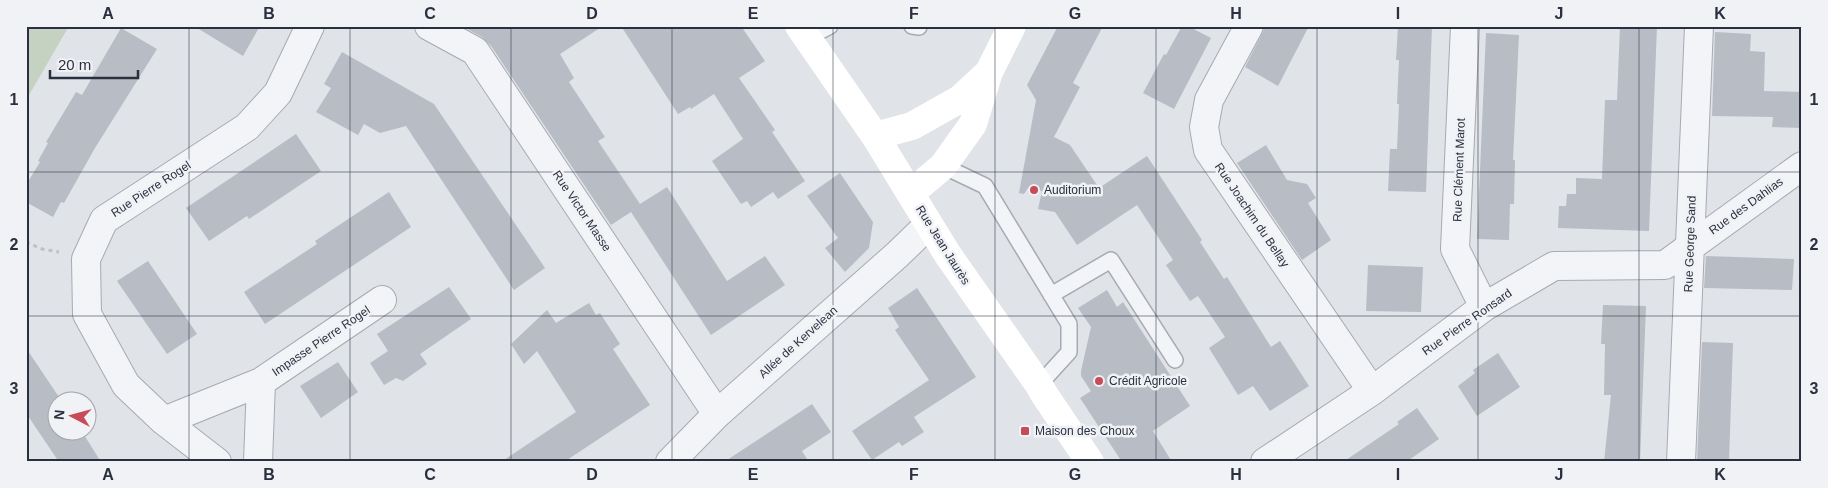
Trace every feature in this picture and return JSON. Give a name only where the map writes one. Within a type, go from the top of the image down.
[{"type":"main road","points":[[911,193],[943,166],[973,124],[989,72],[1012,26]]},
{"type":"main road","name":"Rue Jean Jaurès","points":[[812,30],[953,264],[1039,384],[1090,462]]},
{"type":"main road","points":[[875,136],[912,126],[960,99],[989,72]]},
{"type":"street","name":"Rue Pierre Rogel","points":[[217,462],[164,421],[126,385],[87,314],[86,259],[104,220],[247,127],[278,93],[310,26]]},
{"type":"street","name":"Rue Victor Masse","points":[[429,26],[475,51],[717,414]]},
{"type":"street","name":"Rue Joachim du Bellay","points":[[1249,26],[1209,100],[1204,127],[1208,150],[1372,391]]},
{"type":"street","name":"Rue Clément Marot","points":[[1465,26],[1456,249],[1484,308]]},
{"type":"street","name":"Rue George Sand","points":[[1681,462],[1699,26]]},
{"type":"street","name":"Rue des Dahlias","points":[[1690,246],[1802,166]]},
{"type":"street","name":"Allée de Kervelean","points":[[670,462],[717,414],[897,255],[928,224]]},
{"type":"street","name":"Rue Pierre Ronsard","points":[[1265,462],[1372,391],[1484,308],[1554,266],[1665,265],[1690,246]]},
{"type":"street","name":"Impasse Pierre Rogel","points":[[164,421],[260,382],[382,300]]},
{"type":"street","name":"Impasse Pierre Rogel","points":[[258,462],[260,382]]},
{"type":"lane","points":[[943,166],[985,186],[1069,324],[1069,352],[1039,384]]},
{"type":"lane","points":[[1051,295],[1111,260],[1175,360]]},
{"type":"green space","points":[[26,26],[69,26],[29,95],[26,94]]},
{"type":"building","points":[[194,26],[260,26],[243,56]]},
{"type":"building","points":[[462,26],[603,26],[560,54],[574,78],[569,82],[605,137],[598,141],[640,204],[667,187],[727,281],[765,256],[785,285],[711,335],[631,212],[611,225],[491,46],[482,37]]},
{"type":"building","points":[[621,26],[741,26],[765,61],[739,78],[775,130],[772,132],[805,181],[778,199],[773,192],[751,207],[747,201],[741,204],[712,161],[743,139],[714,94],[691,109],[690,107],[678,114]]},
{"type":"building","points":[[1058,26],[1103,26],[1073,83],[1080,87],[1054,137],[1070,145],[1099,188],[1147,156],[1202,240],[1200,242],[1224,279],[1227,277],[1271,347],[1280,341],[1309,386],[1270,411],[1253,386],[1238,395],[1209,348],[1225,337],[1198,296],[1190,301],[1166,265],[1173,260],[1137,205],[1077,245],[1055,212],[1038,209],[1042,191],[1028,188],[1024,194],[1019,193],[1036,100],[1027,85]]},
{"type":"building","points":[[1182,26],[1188,26],[1211,38],[1174,109],[1143,93]]},
{"type":"building","points":[[1266,26],[1309,26],[1278,86],[1245,67]]},
{"type":"building","points":[[1398,26],[1432,26],[1426,192],[1388,191],[1390,149],[1397,149],[1399,60],[1396,60]]},
{"type":"building","points":[[1620,26],[1657,26],[1649,231],[1558,228],[1559,206],[1566,206],[1567,194],[1576,194],[1576,178],[1602,179],[1605,100],[1617,100]]},
{"type":"building","points":[[121,28],[157,49],[95,148],[64,203],[61,202],[53,217],[26,202],[26,185],[40,162],[38,161],[48,143],[46,142],[76,92],[82,95]]},
{"type":"building","points":[[1715,32],[1751,34],[1750,51],[1765,52],[1764,91],[1802,92],[1802,128],[1772,127],[1773,117],[1712,116]]},
{"type":"building","points":[[1486,33],[1519,35],[1513,160],[1515,160],[1514,204],[1510,204],[1509,240],[1477,239]]},
{"type":"building","points":[[342,52],[434,104],[545,268],[514,290],[406,126],[380,133],[364,124],[358,135],[316,112],[331,88],[324,84]]},
{"type":"building","points":[[296,134],[321,171],[249,219],[247,216],[209,241],[186,208]]},
{"type":"building","points":[[1266,145],[1287,180],[1307,184],[1316,198],[1308,203],[1331,240],[1302,260],[1237,163]]},
{"type":"building","points":[[840,173],[873,222],[869,248],[845,272],[825,248],[838,238],[807,196]]},
{"type":"building","points":[[389,192],[411,227],[265,324],[244,292],[317,244],[315,241]]},
{"type":"building","points":[[1706,256],[1794,259],[1792,290],[1704,288]]},
{"type":"building","points":[[148,261],[197,334],[167,354],[117,281]]},
{"type":"building","points":[[1368,265],[1423,267],[1421,312],[1366,311]]},
{"type":"building","points":[[449,287],[471,319],[420,354],[427,364],[403,381],[396,378],[384,385],[370,363],[388,351],[377,334]]},
{"type":"building","points":[[917,288],[976,377],[914,417],[924,432],[902,446],[899,442],[872,460],[852,431],[929,380],[895,330],[899,327],[888,308]]},
{"type":"building","points":[[1107,290],[1117,307],[1123,302],[1190,406],[1153,431],[1172,462],[1122,462],[1080,398],[1091,391],[1081,376],[1081,371],[1091,327],[1078,308]]},
{"type":"building","points":[[589,303],[596,315],[600,313],[620,344],[613,349],[650,405],[564,462],[501,462],[576,412],[537,351],[524,364],[511,344],[547,310],[556,323]]},
{"type":"building","points":[[1603,305],[1646,306],[1640,462],[1604,462],[1611,395],[1604,395],[1605,344],[1601,344]]},
{"type":"building","points":[[1702,342],[1733,343],[1729,462],[1697,462]]},
{"type":"building","points":[[26,348],[54,390],[48,390],[48,440],[87,440],[101,462],[59,462],[26,413]]},
{"type":"building","points":[[1498,353],[1520,387],[1477,416],[1458,386],[1475,373],[1473,370]]},
{"type":"building","points":[[338,362],[358,392],[321,418],[300,386]]},
{"type":"building","points":[[812,404],[831,432],[802,451],[809,462],[724,462]]},
{"type":"building","points":[[1417,408],[1439,439],[1406,462],[1343,462],[1399,424],[1397,422]]},
{"type":"place","name":"Auditorium","points":[[1034,190]]},
{"type":"place","name":"Crédit Agricole","points":[[1099,381]]},
{"type":"place","name":"Maison des Choux","points":[[1025,431]]}]
